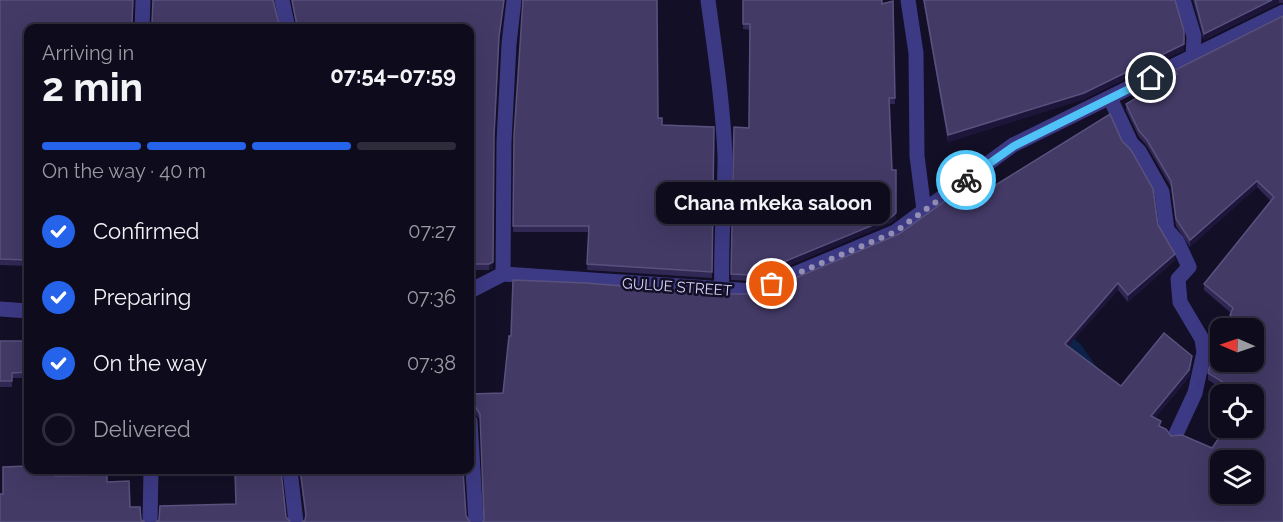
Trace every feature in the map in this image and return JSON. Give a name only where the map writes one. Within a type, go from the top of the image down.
[{"type":"street","points":[[142,24],[143,0]]},
{"type":"street","points":[[282,0],[287,24]]},
{"type":"street","points":[[474,289],[503,274],[504,142],[509,44],[514,0]]},
{"type":"street","points":[[708,0],[719,86],[724,157],[720,246],[722,291]]},
{"type":"street","points":[[908,0],[915,53],[917,156],[924,210]]},
{"type":"street","points":[[1183,0],[1194,36],[1193,58]]},
{"type":"street","name":"GULUE STREET","points":[[503,274],[722,291],[754,291],[842,255],[910,223],[924,210],[1014,146],[1193,58],[1281,8]]},
{"type":"street","points":[[1110,98],[1131,143],[1139,151],[1162,192],[1167,230],[1177,241],[1189,267],[1178,279],[1180,302],[1202,339],[1204,352],[1195,393],[1176,434]]},
{"type":"street","points":[[0,309],[24,311]]},
{"type":"street","points":[[150,522],[152,474]]},
{"type":"street","points":[[290,474],[296,522]]},
{"type":"street","points":[[473,474],[476,522]]},
{"type":"building","points":[[0,0],[133,0],[133,24],[24,24],[24,260],[0,259]]},
{"type":"building","points":[[153,0],[273,0],[279,24],[152,24]]},
{"type":"building","points":[[292,0],[504,0],[499,37],[494,136],[493,262],[474,264],[474,24],[297,24]]},
{"type":"building","points":[[523,0],[657,0],[658,118],[662,118],[662,125],[714,127],[712,272],[587,264],[589,226],[513,226],[514,136]]},
{"type":"building","points":[[743,0],[882,0],[882,4],[893,1],[895,98],[889,98],[892,170],[896,170],[896,213],[890,218],[752,275],[731,274],[734,127],[749,128],[750,24],[743,24]]},
{"type":"building","points":[[924,0],[1175,0],[1184,31],[1184,44],[1084,93],[948,135]]},
{"type":"building","points":[[1195,0],[1272,0],[1204,34]]},
{"type":"building","points":[[1283,16],[1283,522],[483,522],[480,414],[474,406],[474,394],[503,393],[509,336],[511,336],[513,280],[586,283],[722,294],[758,294],[899,234],[952,196],[960,207],[1110,114],[1122,141],[1131,150],[1153,189],[1158,225],[1175,254],[1128,295],[1118,283],[1065,344],[1121,386],[1164,333],[1192,356],[1189,370],[1151,416],[1161,421],[1159,426],[1166,429],[1171,436],[1182,435],[1212,448],[1219,438],[1264,438],[1264,384],[1226,384],[1208,373],[1210,364],[1210,372],[1264,372],[1264,318],[1231,318],[1233,308],[1204,284],[1274,197],[1257,181],[1190,240],[1176,219],[1171,181],[1147,140],[1139,131],[1126,104],[1177,74],[1175,70]]},
{"type":"building","points":[[0,341],[24,341],[24,372],[12,373],[12,381],[0,381]]},
{"type":"building","points":[[24,466],[24,474],[107,475],[107,482],[129,481],[130,507],[140,507],[141,520],[145,522],[0,522],[3,467]]},
{"type":"building","points":[[235,474],[281,474],[286,517],[290,522],[156,522],[159,520],[160,506],[236,504]]},
{"type":"building","points":[[301,474],[463,474],[466,516],[470,522],[302,522],[306,514]]},
{"type":"waterway","points":[[1062,334],[1078,349],[1094,372]]},
{"type":"way so far","points":[[772,284],[895,232],[966,180]]},
{"type":"place","name":"Chana mkeka saloon","points":[[772,284]]},
{"type":"route","points":[[966,180],[1014,146],[1151,78]]}]
